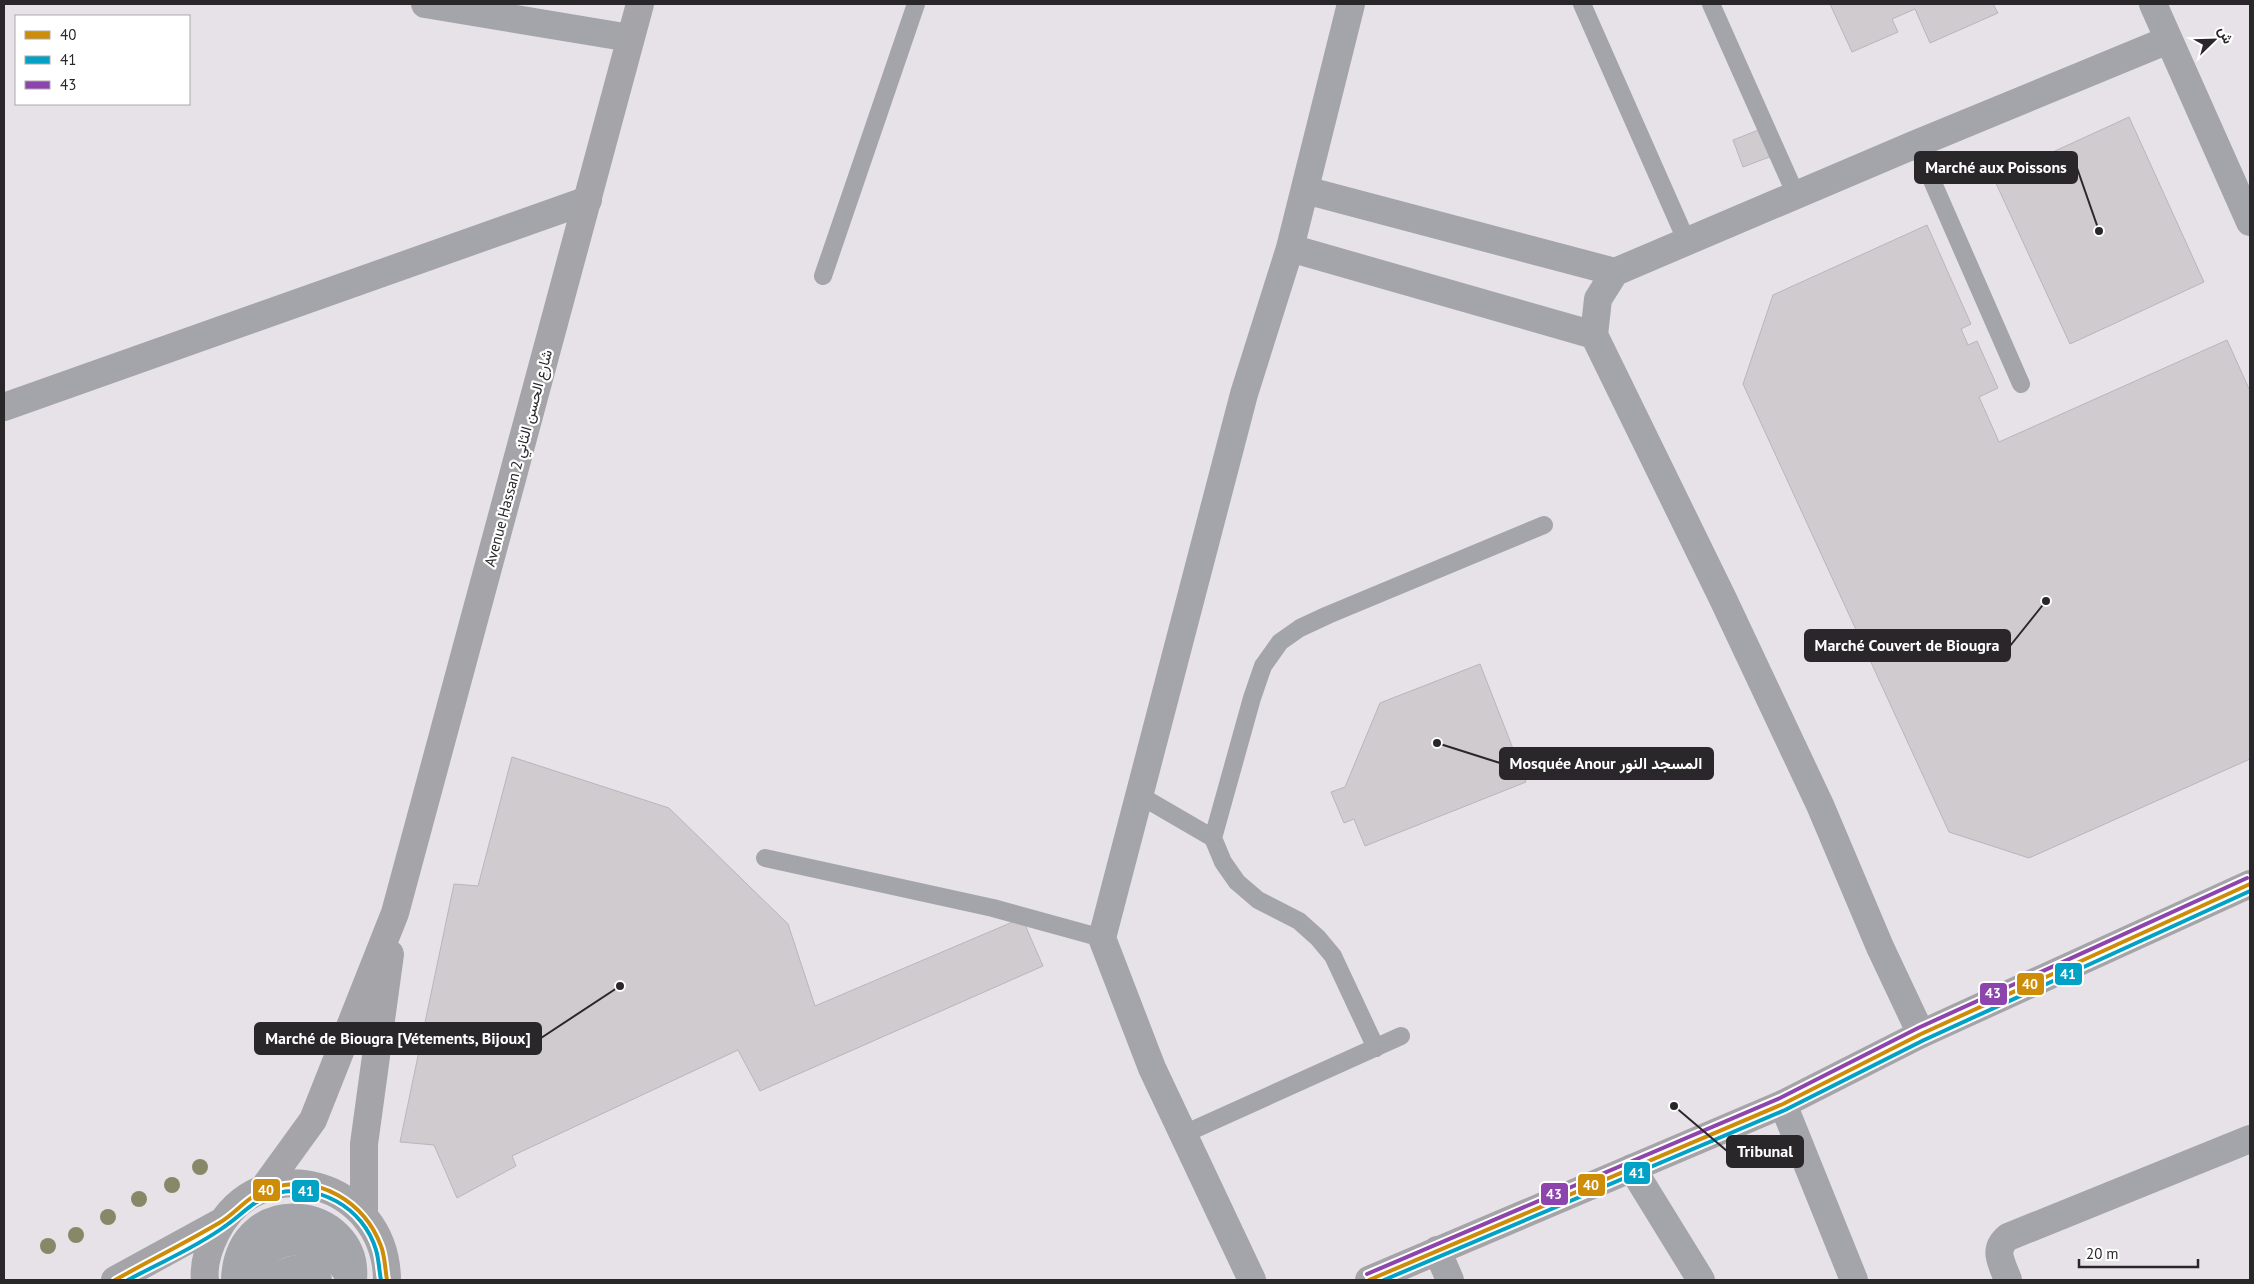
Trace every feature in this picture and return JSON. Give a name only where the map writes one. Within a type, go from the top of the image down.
[{"type":"main road","name":"Avenue Hassan 2 شارع الحسن الثاني","points":[[396,913],[640,4]]},
{"type":"main road","points":[[1369,1280],[1783,1104],[1921,1034],[2250,884]]},
{"type":"main road","points":[[263,1189],[313,1120],[396,913]]},
{"type":"main road","points":[[364,1214],[364,1144],[396,913]]},
{"type":"main road","points":[[205,1280],[204,1272],[209,1246],[222,1222],[233,1208],[263,1189],[290,1183],[317,1186],[343,1196],[364,1214],[375,1229],[383,1247],[387,1266],[387,1280]]},
{"type":"main road","points":[[115,1280],[222,1222]]},
{"type":"street","points":[[424,4],[630,38]]},
{"type":"street","points":[[1252,1280],[1152,1068],[1102,938],[1244,394],[1290,248],[1351,4]]},
{"type":"street","points":[[2153,4],[2250,222]]},
{"type":"street","points":[[1921,1034],[1880,947],[1816,796],[1723,599],[1594,335],[1598,299],[1615,272],[1916,144],[2168,40]]},
{"type":"street","points":[[1305,190],[1615,272]]},
{"type":"street","points":[[4,407],[588,200]]},
{"type":"street","points":[[1290,248],[1594,335]]},
{"type":"street","points":[[1783,1104],[1854,1280]]},
{"type":"street","points":[[2008,1280],[1997,1253],[2000,1244],[2008,1237],[2250,1139]]},
{"type":"street","points":[[1632,1168],[1701,1280]]},
{"type":"street","points":[[235,1280],[237,1259],[246,1241],[260,1227],[276,1219],[294,1216],[313,1220],[329,1228],[342,1242],[350,1259],[351,1280]]},
{"type":"street","points":[[250,1280],[252,1270],[263,1256],[277,1246],[294,1241],[311,1242],[327,1249],[339,1261],[351,1280]]},
{"type":"street","points":[[1437,1250],[1450,1280]]},
{"type":"street","points":[[279,1280],[288,1272],[296,1270],[311,1273],[318,1280]]},
{"type":"lane","points":[[823,276],[916,4]]},
{"type":"lane","points":[[1582,4],[1687,242]]},
{"type":"lane","points":[[1711,4],[1796,195]]},
{"type":"lane","points":[[1916,144],[2020,384]]},
{"type":"lane","points":[[1213,838],[1252,698],[1263,666],[1280,642],[1300,628],[1328,615],[1544,525]]},
{"type":"lane","points":[[1139,795],[1213,838],[1223,862],[1237,882],[1258,900],[1299,921],[1318,938],[1333,956],[1376,1048]]},
{"type":"lane","points":[[765,858],[993,908],[1102,938]]},
{"type":"lane","points":[[1184,1134],[1401,1036]]},
{"type":"building","points":[[1830,4],[1993,4],[1998,13],[1930,43],[1915,9],[1892,19],[1898,32],[1852,52]]},
{"type":"building","points":[[2129,117],[2204,282],[2070,344],[1994,179]]},
{"type":"building","points":[[1761,129],[1772,156],[1743,167],[1733,140]]},
{"type":"building","points":[[1927,225],[1971,324],[1961,329],[1968,345],[1977,341],[1998,388],[1979,397],[1999,442],[2227,340],[2250,391],[2250,759],[2029,858],[1949,832],[1743,384],[1773,295]]},
{"type":"building","points":[[1480,664],[1526,782],[1365,846],[1354,819],[1344,823],[1331,792],[1345,787],[1380,703]]},
{"type":"building","points":[[512,757],[669,808],[788,924],[815,1006],[1022,918],[1043,966],[760,1091],[738,1050],[512,1156],[516,1166],[457,1198],[434,1145],[400,1142],[454,884],[478,886]]},
{"type":"transit line","name":"43","points":[[1367,1274],[1780,1098],[1918,1028],[2247,878]]},
{"type":"transit line","name":"40","points":[[1369,1280],[1783,1104],[1921,1034],[2250,884]]},
{"type":"transit line","name":"41","points":[[1384,1280],[1785,1110],[1924,1040],[2250,891]]},
{"type":"transit line","name":"40","points":[[115,1280],[226,1219],[249,1199],[263,1191],[290,1184],[323,1188],[338,1195],[352,1205],[374,1231],[381,1246],[387,1280]]},
{"type":"transit line","name":"41","points":[[128,1280],[201,1242],[260,1200],[274,1194],[290,1191],[306,1191],[322,1195],[337,1201],[350,1210],[370,1235],[377,1254],[381,1280]]},
{"type":"place","name":"Marché aux Poissons","points":[[2099,231]]},
{"type":"place","name":"Marché Couvert de Biougra","points":[[2046,601]]},
{"type":"place","name":"Mosquée Anour المسجد النور","points":[[1437,743]]},
{"type":"place","name":"Marché de Biougra [Vétements, Bijoux]","points":[[620,986]]},
{"type":"place","name":"Tribunal","points":[[1674,1106]]}]
